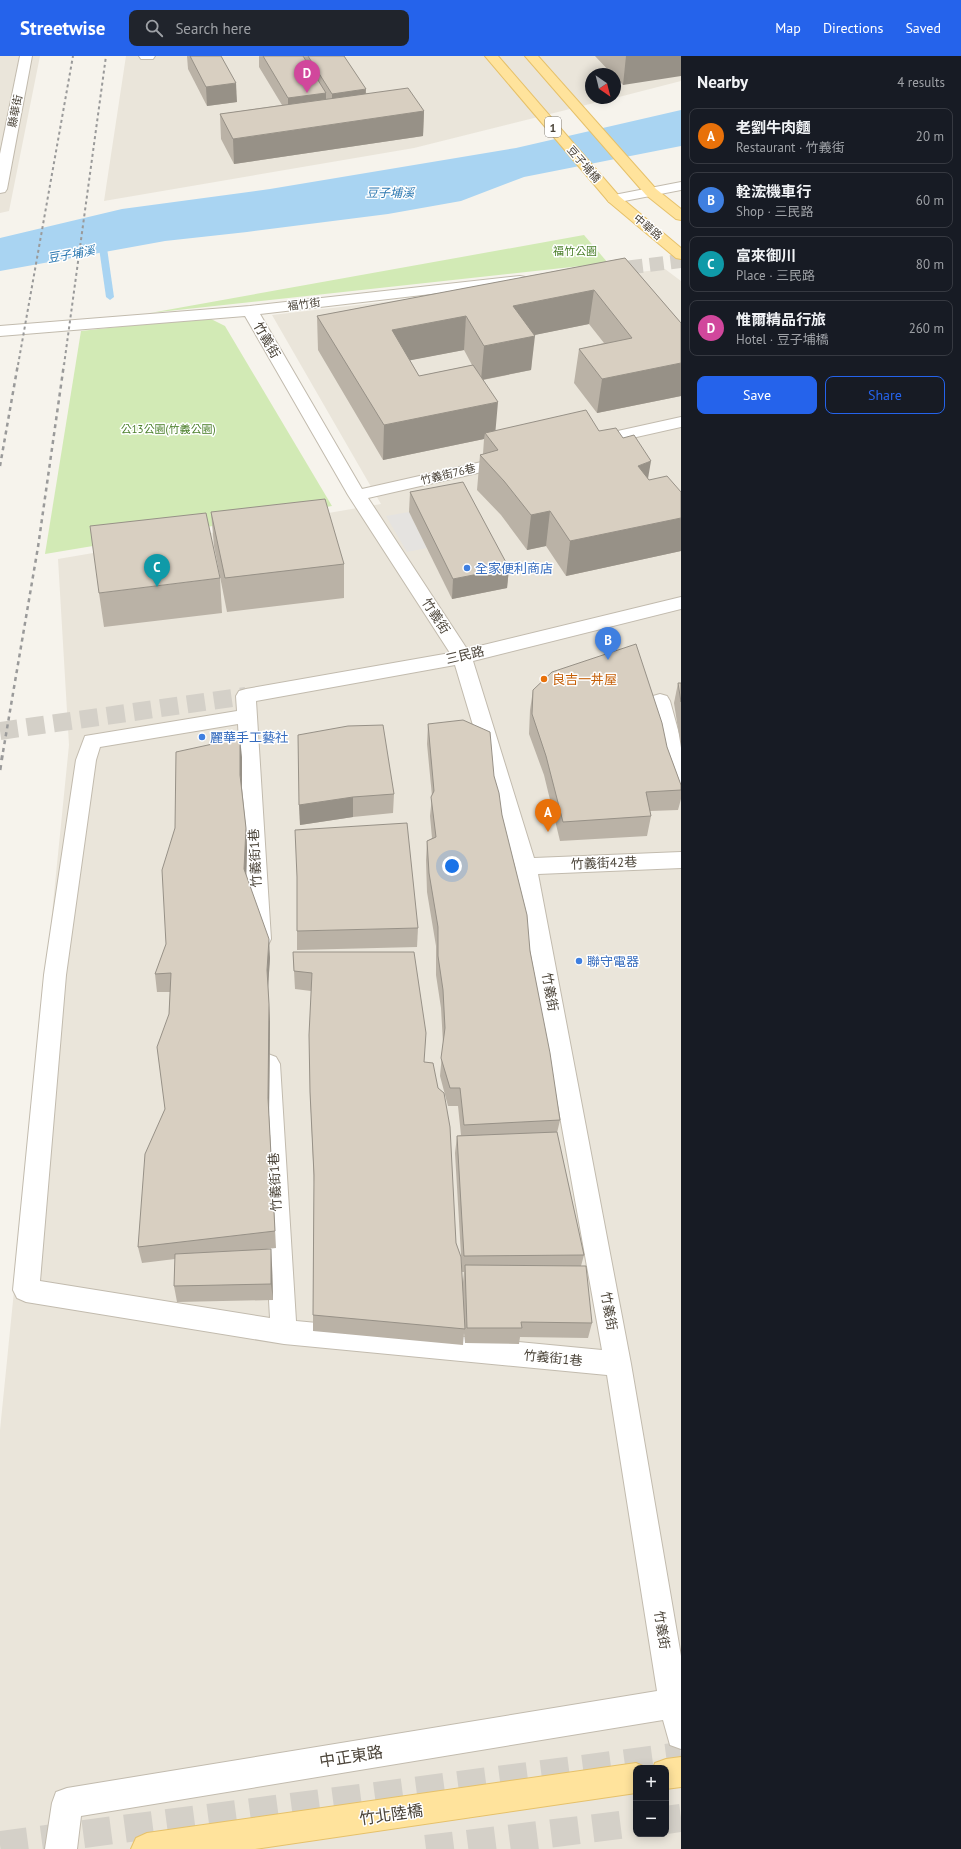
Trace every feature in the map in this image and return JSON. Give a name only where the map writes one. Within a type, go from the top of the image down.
[{"type":"main road","name":"豆子埔橋","points":[[491,56],[614,199]]},
{"type":"main road","name":"1","points":[[531,56],[651,192],[681,216]]},
{"type":"main road","name":"中華路","points":[[614,199],[681,255]]},
{"type":"main road","points":[[669,1774],[681,1772]]},
{"type":"main road","name":"竹北陸橋","points":[[147,1849],[633,1778]]},
{"type":"street","name":"縣華街","points":[[0,189],[2,170],[26,56]]},
{"type":"street","points":[[614,199],[681,186]]},
{"type":"street","name":"福竹街","points":[[0,331],[250,311],[538,278]]},
{"type":"street","name":"竹義街","points":[[250,311],[356,495],[462,657],[526,866],[618,1364],[677,1702],[681,1734]]},
{"type":"street","points":[[573,446],[681,422]]},
{"type":"street","name":"竹義街76巷","points":[[356,495],[526,457]]},
{"type":"street","name":"三民路","points":[[284,1332],[26,1290],[55,975],[86,760],[92,741],[462,657],[681,603]]},
{"type":"street","points":[[660,700],[681,777]]},
{"type":"street","name":"竹義街1巷","points":[[246,706],[262,961]]},
{"type":"street","name":"竹義街42巷","points":[[526,866],[681,860]]},
{"type":"street","name":"竹義街1巷","points":[[266,1040],[284,1332],[618,1364]]},
{"type":"street","name":"中正東路","points":[[62,1849],[67,1803],[677,1702]]},
{"type":"shaded area","points":[[0,56],[40,56],[9,211],[0,213]]},
{"type":"shaded area","points":[[126,56],[681,56],[681,81],[621,96],[621,68],[585,68],[585,104],[590,104],[414,148],[104,201]]},
{"type":"shaded area","points":[[665,269],[681,281],[681,1849],[0,1849],[0,1430],[69,745],[58,559],[381,504],[272,315]]},
{"type":"shaded area","points":[[409,512],[427,548],[407,552],[386,516]]},
{"type":"green space","name":"福竹公園","points":[[584,235],[608,263],[150,313]]},
{"type":"green space","name":"公13公園(竹義公園)","points":[[207,317],[225,326],[332,506],[45,554],[81,331]]},
{"type":"water","name":"豆子埔溪","points":[[681,110],[681,146],[524,177],[461,201],[388,214],[165,241],[0,271],[0,238],[122,209],[270,189],[516,148]]},
{"type":"building","points":[[190,56],[221,56],[236,83],[206,87]]},
{"type":"building","points":[[263,56],[303,56],[326,93],[288,98]]},
{"type":"building","points":[[308,56],[344,56],[366,89],[332,94]]},
{"type":"building","points":[[408,88],[424,111],[233,139],[220,114]]},
{"type":"building","points":[[625,258],[681,323],[681,363],[602,379],[579,349],[632,338],[594,290],[513,306],[535,336],[484,346],[466,316],[392,330],[419,376],[473,365],[498,402],[384,425],[317,316]]},
{"type":"building","points":[[586,410],[599,431],[616,428],[623,438],[634,435],[651,461],[638,466],[649,480],[667,476],[681,492],[681,518],[570,541],[550,511],[531,515],[504,481],[480,455],[498,450],[485,433]]},
{"type":"building","name":"全家便利商店","points":[[463,482],[509,568],[453,579],[410,492]]},
{"type":"building","points":[[325,499],[344,564],[225,578],[211,512]]},
{"type":"building","points":[[206,513],[220,578],[99,593],[90,526]]},
{"type":"building","points":[[636,644],[662,723],[667,747],[681,785],[681,790],[646,792],[651,816],[563,822],[546,756],[532,714],[533,690],[552,672]]},
{"type":"building","points":[[678,683],[681,683],[681,702]]},
{"type":"building","points":[[463,720],[490,732],[494,776],[499,793],[502,815],[527,915],[530,951],[550,1053],[560,1120],[464,1125],[460,1088],[450,1088],[441,1058],[445,1028],[443,990],[438,956],[438,927],[429,873],[427,841],[436,837],[431,797],[434,791],[428,724]]},
{"type":"building","points":[[383,725],[394,794],[353,797],[299,805],[298,735],[348,726]]},
{"type":"building","points":[[240,738],[240,775],[246,828],[244,869],[269,939],[267,970],[269,1004],[268,1098],[275,1231],[138,1247],[145,1154],[165,1109],[157,1047],[169,1014],[171,973],[155,974],[166,944],[162,870],[175,828],[176,752]]},
{"type":"building","points":[[407,823],[418,928],[297,931],[295,830]]},
{"type":"building","points":[[293,952],[414,952],[426,1033],[424,1062],[433,1063],[438,1088],[444,1093],[450,1127],[456,1243],[461,1257],[465,1329],[313,1315],[314,1175],[309,1035],[312,973],[294,971]]},
{"type":"building","points":[[557,1132],[584,1255],[464,1256],[457,1136]]},
{"type":"building","points":[[271,1249],[271,1284],[174,1286],[175,1254]]},
{"type":"building","points":[[465,1265],[586,1266],[592,1323],[521,1322],[522,1328],[467,1328]]},
{"type":"waterway","points":[[103,248],[110,297]]},
{"type":"tunnel","points":[[608,270],[681,261]]},
{"type":"tunnel","points":[[0,731],[246,696]]},
{"type":"tunnel","points":[[0,1845],[681,1756]]},
{"type":"tunnel","points":[[669,1820],[681,1818]]},
{"type":"tunnel","points":[[426,1849],[633,1823]]},
{"type":"railway","points":[[18,365],[73,56]]},
{"type":"railway","points":[[64,365],[106,56]]},
{"type":"railway","points":[[0,466],[18,364]]},
{"type":"railway","points":[[3,752],[38,547],[64,364]]},
{"type":"railway","points":[[0,770],[3,751]]},
{"type":"place","name":"惟爾精品行旅","points":[[307,93]]},
{"type":"place","name":"全家便利商店","points":[[467,568]]},
{"type":"place","name":"富來御川","points":[[157,587]]},
{"type":"place","name":"輇浤機車行","points":[[608,660]]},
{"type":"place","name":"良吉一丼屋","points":[[544,679]]},
{"type":"place","name":"麗華手工藝社","points":[[202,737]]},
{"type":"place","name":"老劉牛肉麵","points":[[548,832]]},
{"type":"place","name":"聯守電器","points":[[579,961]]}]
